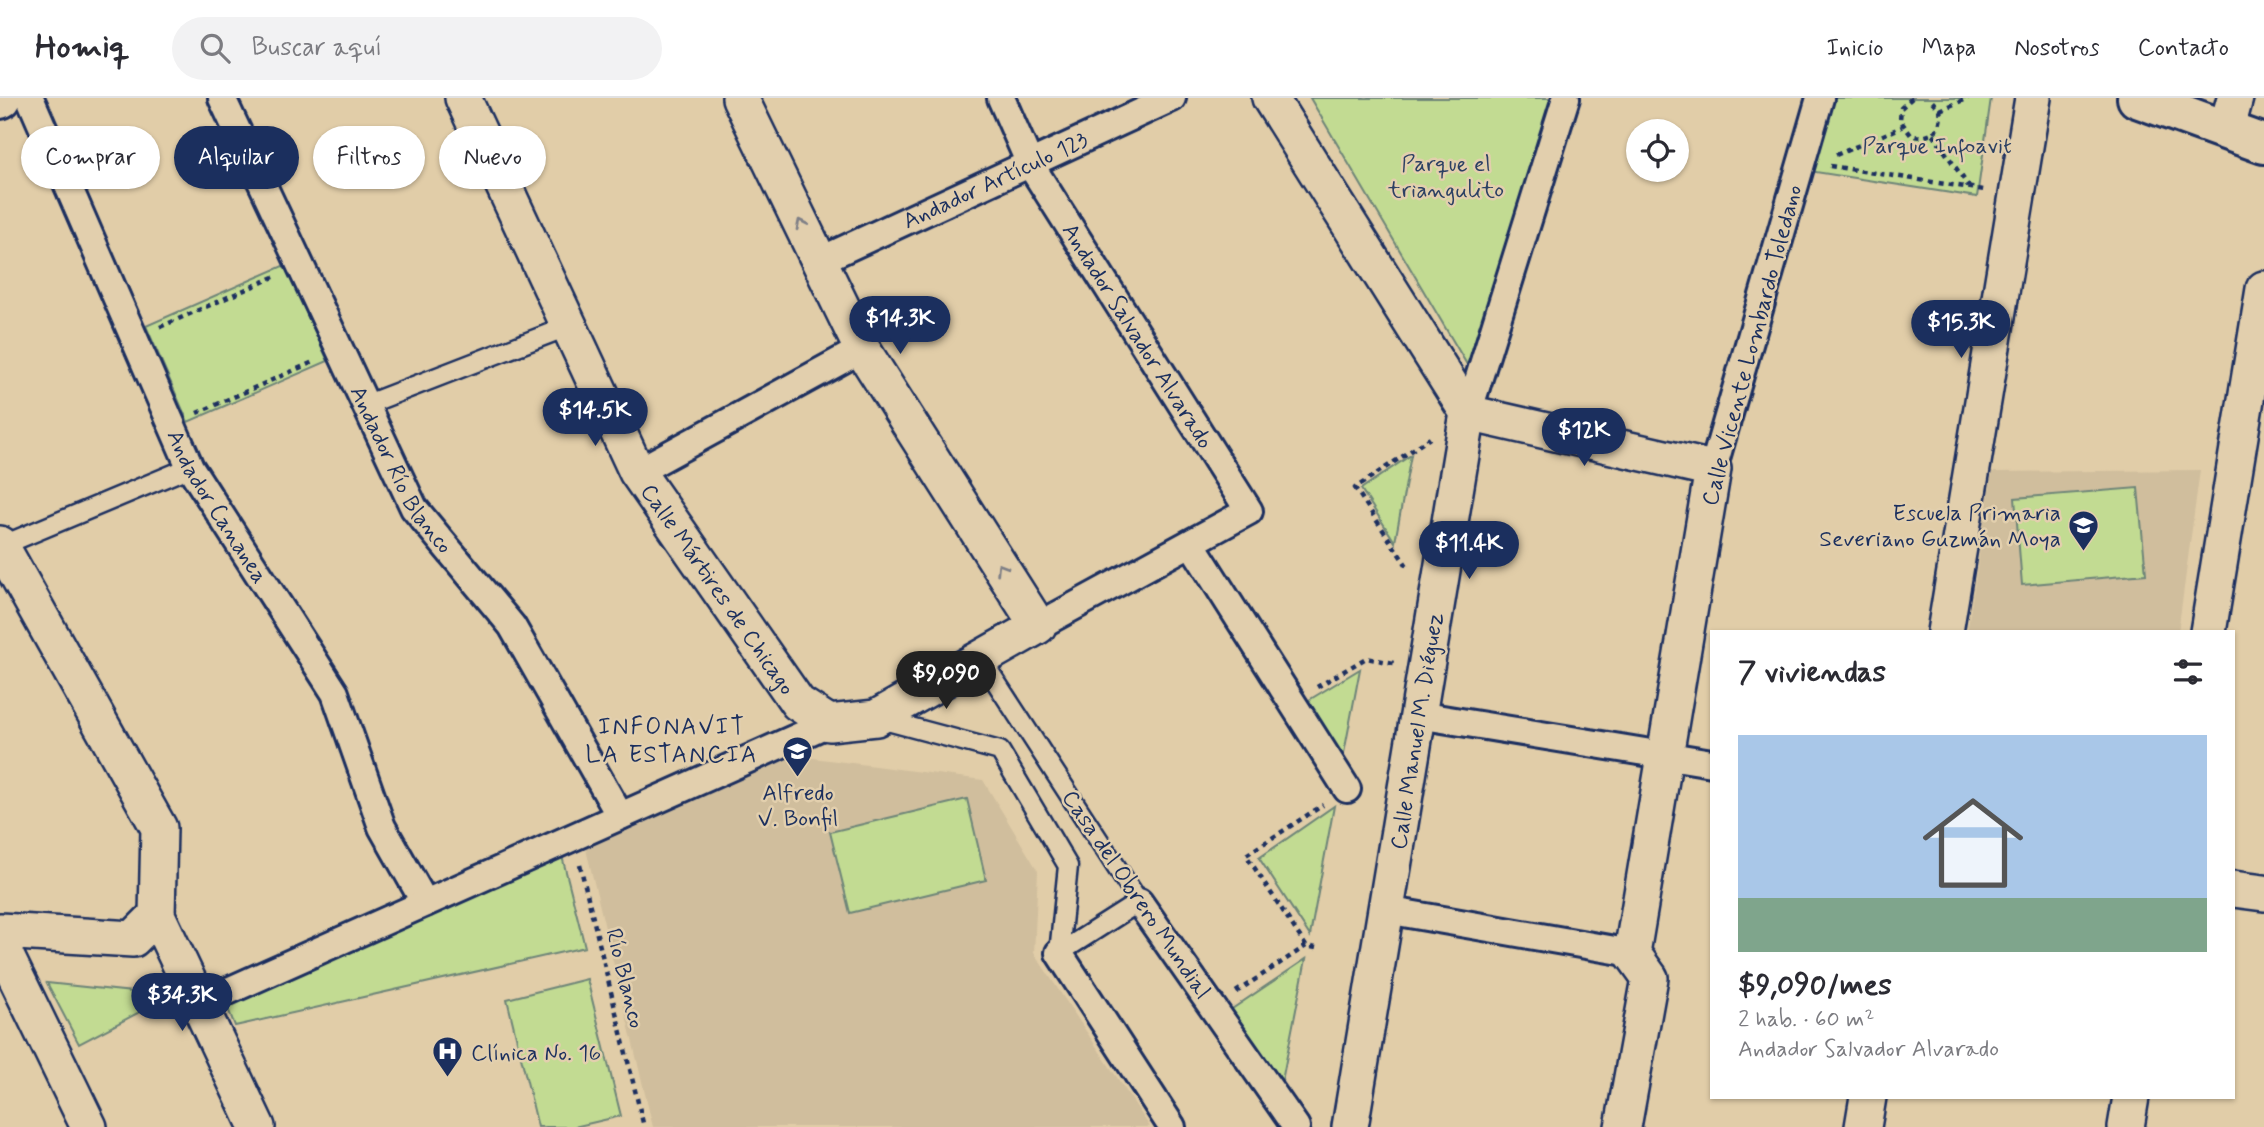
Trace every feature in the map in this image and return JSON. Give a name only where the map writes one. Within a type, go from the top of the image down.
[{"type":"street","name":"Andador Cananea","points":[[30,98],[190,467],[335,693],[382,827],[425,903]]},
{"type":"street","name":"Andador Río Blanco","points":[[222,98],[414,508],[512,626],[620,816]]},
{"type":"street","name":"Calle Mártires de Chicago","points":[[463,98],[637,472],[798,703],[829,723]]},
{"type":"street","points":[[740,98],[862,349],[1038,626]]},
{"type":"street","name":"Andador Salvador Alvarado","points":[[829,723],[876,718],[1248,512],[1030,164],[1001,98]]},
{"type":"street","name":"Andador Artículo 123","points":[[819,261],[1172,98]]},
{"type":"street","points":[[1270,98],[1468,413],[1713,469]]},
{"type":"street","name":"Calle Vicente Lombardo Toledano","points":[[1632,953],[1713,469],[1809,163],[1820,98]]},
{"type":"street","points":[[1945,630],[2033,98]]},
{"type":"street","points":[[2137,98],[2231,114],[2264,144]]},
{"type":"street","points":[[1468,413],[1564,99]]},
{"type":"street","points":[[2208,630],[2264,289]]},
{"type":"street","points":[[637,472],[862,349]]},
{"type":"street","name":"Calle Manuel M. Diéguez","points":[[1350,1127],[1468,413]]},
{"type":"street","points":[[1191,543],[1347,789]]},
{"type":"street","points":[[1,545],[159,828],[157,915],[257,1127]]},
{"type":"street","points":[[1418,715],[1710,763]]},
{"type":"street","points":[[199,1004],[829,723]]},
{"type":"street","points":[[2235,889],[2264,893]]},
{"type":"street","name":"Casa del Obrero Mundial","points":[[1139,902],[1296,1127]]},
{"type":"street","points":[[1386,910],[1632,953],[1650,978],[1623,1127]]},
{"type":"street","points":[[0,932],[133,939],[157,915]]},
{"type":"street","points":[[0,944],[89,1127]]},
{"type":"street","points":[[1059,953],[1172,1127]]},
{"type":"street","points":[[1863,1127],[1868,1099]]},
{"type":"street","points":[[2126,1127],[2131,1099]]},
{"type":"lane","points":[[365,405],[569,326]]},
{"type":"lane","points":[[1,545],[190,467]]},
{"type":"lane","name":"Casa del Obrero Mundial","points":[[981,659],[1139,902]]},
{"type":"lane","points":[[876,718],[1000,751],[1068,866],[1059,953]]},
{"type":"lane","points":[[1059,953],[1139,902]]},
{"type":"path","points":[[1911,98],[1901,108],[1900,120],[1902,127],[1911,135],[1922,138],[1933,134],[1941,123],[1940,110],[1928,98]]},
{"type":"path","points":[[1940,110],[1968,98]]},
{"type":"path","points":[[1809,163],[1902,127]]},
{"type":"path","points":[[1933,134],[1969,187]]},
{"type":"path","points":[[1809,163],[2017,195]]},
{"type":"path","points":[[134,338],[300,265]]},
{"type":"path","points":[[172,424],[340,350]]},
{"type":"path","points":[[1436,610],[1355,488],[1468,413]]},
{"type":"path","points":[[1293,702],[1366,658],[1426,670]]},
{"type":"path","points":[[1306,946],[1247,855],[1347,789]]},
{"type":"path","name":"Río Blanco","points":[[573,837],[644,1127]]},
{"type":"path","points":[[1212,1007],[1306,946],[1316,948]]},
{"type":"shaded area","name":"Escuela Primaria Severiano Guzmán Moya","points":[[2200,470],[2178,630],[1967,630],[1992,472]]},
{"type":"shaded area","points":[[790,755],[983,780],[1038,871],[1034,953],[1150,1127],[653,1127],[585,845]]},
{"type":"green space","name":"Parque el triangulito","points":[[1310,98],[1554,98],[1469,368]]},
{"type":"green space","name":"Parque Infoavit","points":[[1832,98],[1991,98],[1977,197],[1809,171]]},
{"type":"green space","points":[[285,265],[328,361],[188,422],[146,326]]},
{"type":"green space","points":[[1411,455],[1395,542],[1361,489]]},
{"type":"green space","points":[[2138,488],[2146,574],[2022,585],[2015,498]]},
{"type":"green space","points":[[1360,669],[1342,764],[1304,703]]},
{"type":"green space","points":[[967,799],[986,880],[850,913],[830,832]]},
{"type":"green space","points":[[1334,806],[1310,936],[1259,858]]},
{"type":"green space","points":[[562,856],[585,947],[235,1026],[226,1004]]},
{"type":"green space","points":[[1306,959],[1281,1086],[1229,1011]]},
{"type":"green space","points":[[587,979],[621,1116],[574,1127],[538,1127],[507,999]]},
{"type":"green space","points":[[47,983],[170,996],[79,1044]]},
{"type":"place","name":"Escuela Primaria Severiano Guzmán Moya","points":[[2084,552]]},
{"type":"place","name":"Alfredo V. Bonfil","points":[[798,778]]},
{"type":"place","name":"Clínica No. 16","points":[[448,1079]]},
{"type":"district","name":"INFONAVIT LA ESTANCIA","points":[[672,740]]}]
